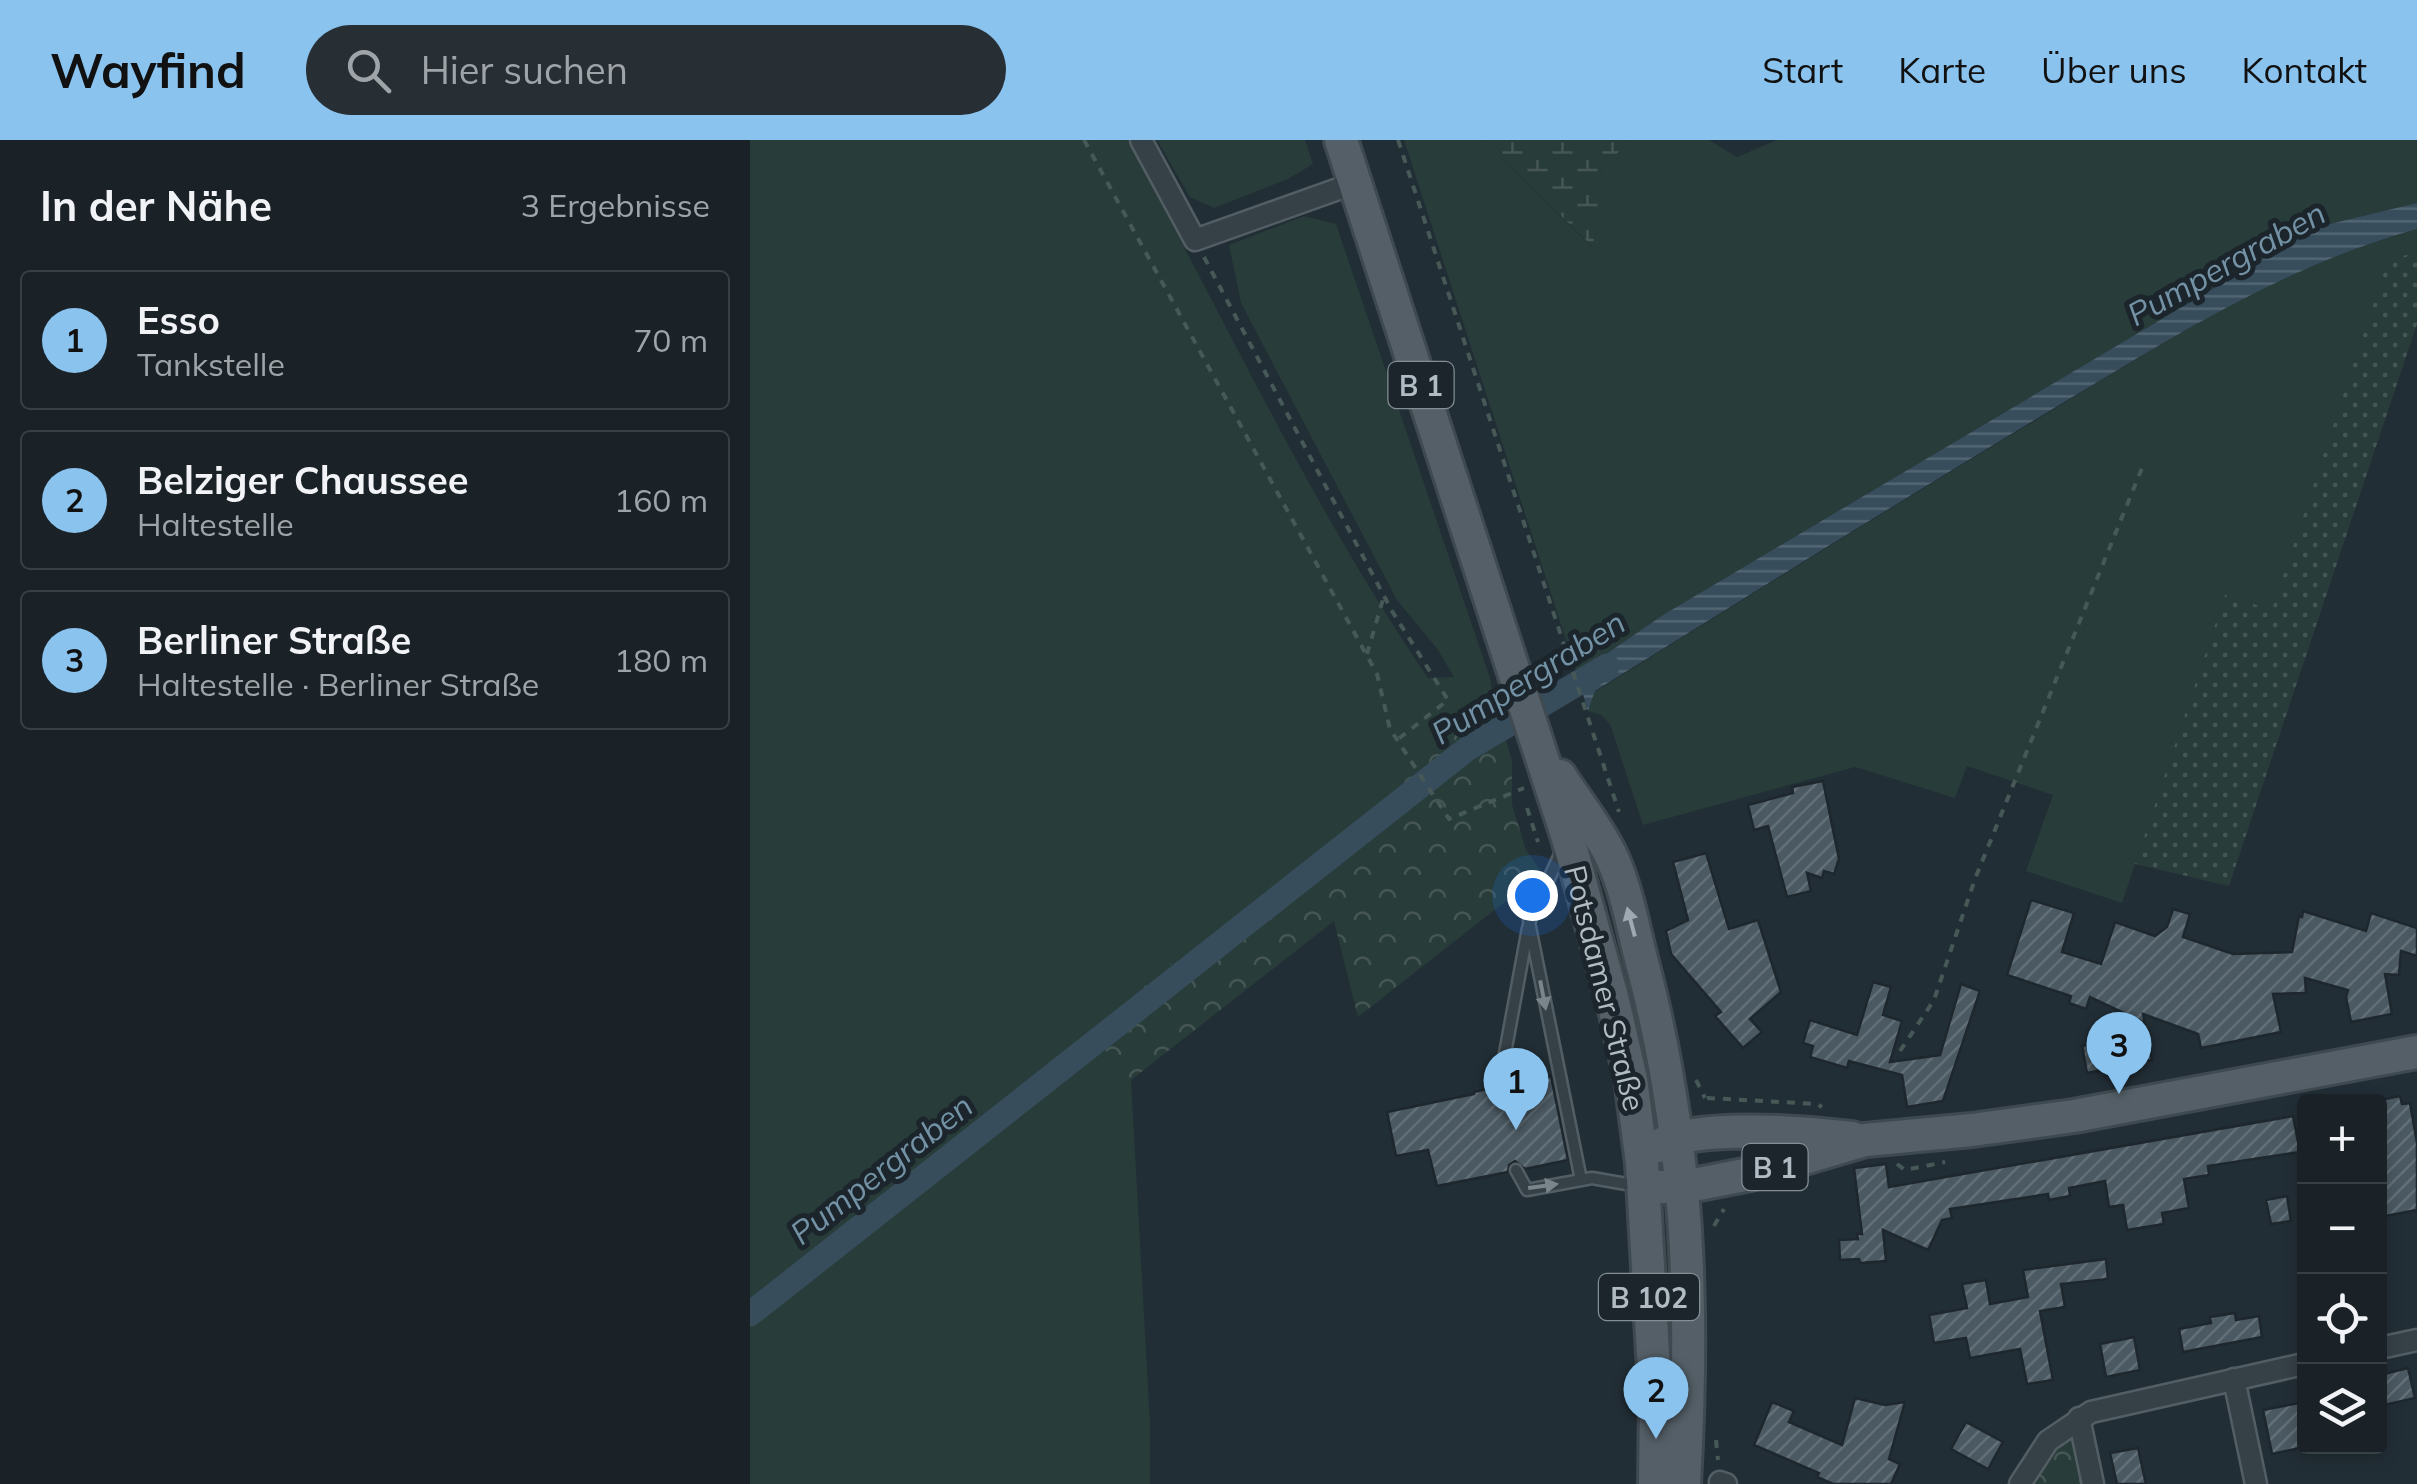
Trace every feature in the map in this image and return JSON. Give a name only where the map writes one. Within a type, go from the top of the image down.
[{"type":"main road","name":"Potsdamer Straße","points":[[1341,140],[1568,838],[1614,1001],[1643,1175]]},
{"type":"main road","name":"Potsdamer Straße","points":[[1534,734],[1612,859],[1650,994],[1678,1136]]},
{"type":"main road","name":"B 1","points":[[1643,1175],[1683,1187],[1750,1174],[1865,1140],[2074,1116],[2417,1052]]},
{"type":"main road","name":"B 1","points":[[1678,1136],[1808,1133],[1865,1140]]},
{"type":"main road","points":[[1643,1175],[1658,1147],[1678,1136]]},
{"type":"main road","name":"B 102","points":[[1678,1136],[1690,1332],[1684,1484]]},
{"type":"main road","name":"B 102","points":[[1643,1175],[1656,1405],[1655,1484]]},
{"type":"street","points":[[1141,140],[1195,240],[1355,183]]},
{"type":"street","points":[[2387,1346],[2417,1340]]},
{"type":"street","points":[[2020,1484],[2048,1441],[2079,1418],[2105,1407],[2297,1366]]},
{"type":"street","points":[[2234,1379],[2256,1484]]},
{"type":"street","points":[[2079,1418],[2093,1484]]},
{"type":"lane","points":[[1499,1086],[1529,922],[1568,838]]},
{"type":"lane","points":[[1529,922],[1580,1180]]},
{"type":"lane","points":[[1516,1170],[1527,1190],[1592,1178],[1643,1175]]},
{"type":"path","points":[[1084,140],[1377,674],[1390,729],[1450,819],[1524,788]]},
{"type":"path","points":[[1398,140],[1588,716]]},
{"type":"path","points":[[1195,240],[1384,596],[1448,700],[1397,740]]},
{"type":"path","points":[[1900,1051],[1934,1000],[1975,879],[2142,468]]},
{"type":"path","points":[[1367,656],[1384,596]]},
{"type":"green space","points":[[750,140],[1127,140],[1346,548],[1428,678],[1454,677],[1438,650],[1397,600],[1241,303],[1229,245],[1304,216],[1336,224],[1490,678],[1495,705],[1460,720],[1091,1032],[1131,1080],[1150,1484],[750,1484]]},
{"type":"green space","points":[[1157,140],[1305,140],[1313,164],[1288,179],[1214,208],[1190,197]]},
{"type":"green space","points":[[1404,140],[1483,140],[1592,247],[1602,168],[1631,140],[1709,140],[1737,157],[1777,140],[2417,140],[2417,203],[2317,227],[1663,615],[1577,674]]},
{"type":"green space","points":[[1483,140],[1631,140],[1602,168],[1593,247]]},
{"type":"green space","points":[[2417,229],[2417,252],[2388,261],[2272,611],[2225,596],[2122,903],[2026,871],[2053,795],[1967,766],[1955,798],[1855,767],[1643,825],[1610,724],[1601,715],[1588,711],[1595,692],[1876,517],[2226,308],[2319,263]]},
{"type":"green space","points":[[2417,252],[2417,324],[2229,886],[2135,864],[2225,595],[2272,610],[2388,260]]},
{"type":"green space","points":[[1495,705],[1512,760],[1512,805],[1526,850],[1541,871],[1539,875],[1358,1017],[1334,921],[1131,1080],[1090,1032],[1460,720]]},
{"type":"green space","points":[[2066,1436],[2076,1443],[2087,1484],[2029,1484],[2041,1462]]},
{"type":"water","points":[[2417,203],[2417,229],[2319,263],[2180,333],[1595,691],[1588,711],[1577,674],[1663,615],[2317,227]]},
{"type":"building","points":[[1823,781],[1839,859],[1834,874],[1824,871],[1822,878],[1807,873],[1811,891],[1787,897],[1768,826],[1754,830],[1748,805],[1793,793],[1792,787]]},
{"type":"building","points":[[1706,853],[1729,929],[1758,920],[1781,992],[1750,1019],[1762,1032],[1743,1048],[1715,1016],[1721,1012],[1671,954],[1666,931],[1688,920],[1673,862]]},
{"type":"building","points":[[2031,900],[2074,913],[2062,952],[2101,964],[2115,922],[2155,936],[2167,927],[2173,909],[2190,914],[2183,937],[2233,954],[2292,952],[2303,911],[2366,931],[2371,913],[2417,928],[2417,956],[2401,951],[2399,975],[2385,974],[2392,1014],[2351,1022],[2348,990],[2305,978],[2306,993],[2273,994],[2281,1032],[2201,1048],[2198,1034],[2143,1014],[2145,1023],[2090,997],[2086,1009],[2069,1003],[2071,996],[2007,975]]},
{"type":"building","points":[[1873,982],[1891,987],[1883,1015],[1902,1021],[1890,1062],[1940,1055],[1961,984],[1980,991],[1943,1101],[1907,1107],[1902,1075],[1849,1061],[1847,1068],[1810,1057],[1813,1046],[1803,1043],[1810,1020],[1857,1035]]},
{"type":"building","points":[[2147,1032],[2152,1060],[2087,1073],[2082,1046]]},
{"type":"building","points":[[1551,1076],[1568,1160],[1525,1169],[1515,1161],[1508,1172],[1437,1186],[1428,1150],[1396,1156],[1387,1112],[1491,1088],[1501,1094],[1508,1085]]},
{"type":"building","points":[[2400,1096],[2402,1104],[2410,1103],[2417,1143],[2417,1210],[2387,1216],[2387,1184],[2387,1099]]},
{"type":"building","points":[[2293,1116],[2297,1137],[2297,1152],[2208,1166],[2209,1175],[2184,1179],[2189,1208],[2162,1213],[2164,1224],[2127,1230],[2123,1205],[2109,1207],[2105,1181],[2069,1188],[2070,1196],[2049,1200],[2048,1194],[1950,1209],[1952,1218],[1942,1220],[1928,1250],[1883,1230],[1886,1261],[1840,1260],[1839,1240],[1858,1239],[1857,1234],[1862,1234],[1854,1168],[1886,1164],[1889,1187]]},
{"type":"building","points":[[2287,1196],[2291,1221],[2271,1224],[2266,1200]]},
{"type":"building","points":[[2106,1259],[2108,1279],[2061,1284],[2065,1307],[2040,1311],[2053,1380],[2027,1384],[2020,1349],[1970,1358],[1966,1338],[1934,1343],[1929,1315],[1967,1308],[1962,1284],[1986,1280],[1990,1304],[2028,1297],[2023,1270]]},
{"type":"building","points":[[2235,1313],[2236,1320],[2259,1316],[2262,1337],[2183,1352],[2179,1329],[2211,1323],[2210,1317]]},
{"type":"building","points":[[2134,1337],[2140,1370],[2106,1377],[2100,1344]]},
{"type":"building","points":[[2408,1368],[2415,1398],[2387,1404],[2387,1373]]},
{"type":"building","points":[[1855,1398],[1885,1405],[1905,1402],[1889,1459],[1900,1464],[1891,1484],[1833,1484],[1817,1477],[1819,1473],[1754,1445],[1772,1402],[1794,1411],[1789,1422],[1842,1445]]},
{"type":"building","points":[[2297,1403],[2297,1449],[2272,1454],[2263,1410]]},
{"type":"building","points":[[1966,1422],[2003,1442],[1988,1469],[1951,1449]]},
{"type":"building","points":[[2138,1448],[2146,1484],[2117,1484],[2110,1453]]},
{"type":"waterway","name":"Pumpergraben","points":[[750,1314],[1467,749],[1607,666]]},
{"type":"place","name":"Berliner Straße","points":[[2119,1094]]},
{"type":"place","name":"Esso","points":[[1516,1130]]},
{"type":"place","name":"Belziger Chaussee","points":[[1656,1439]]}]
